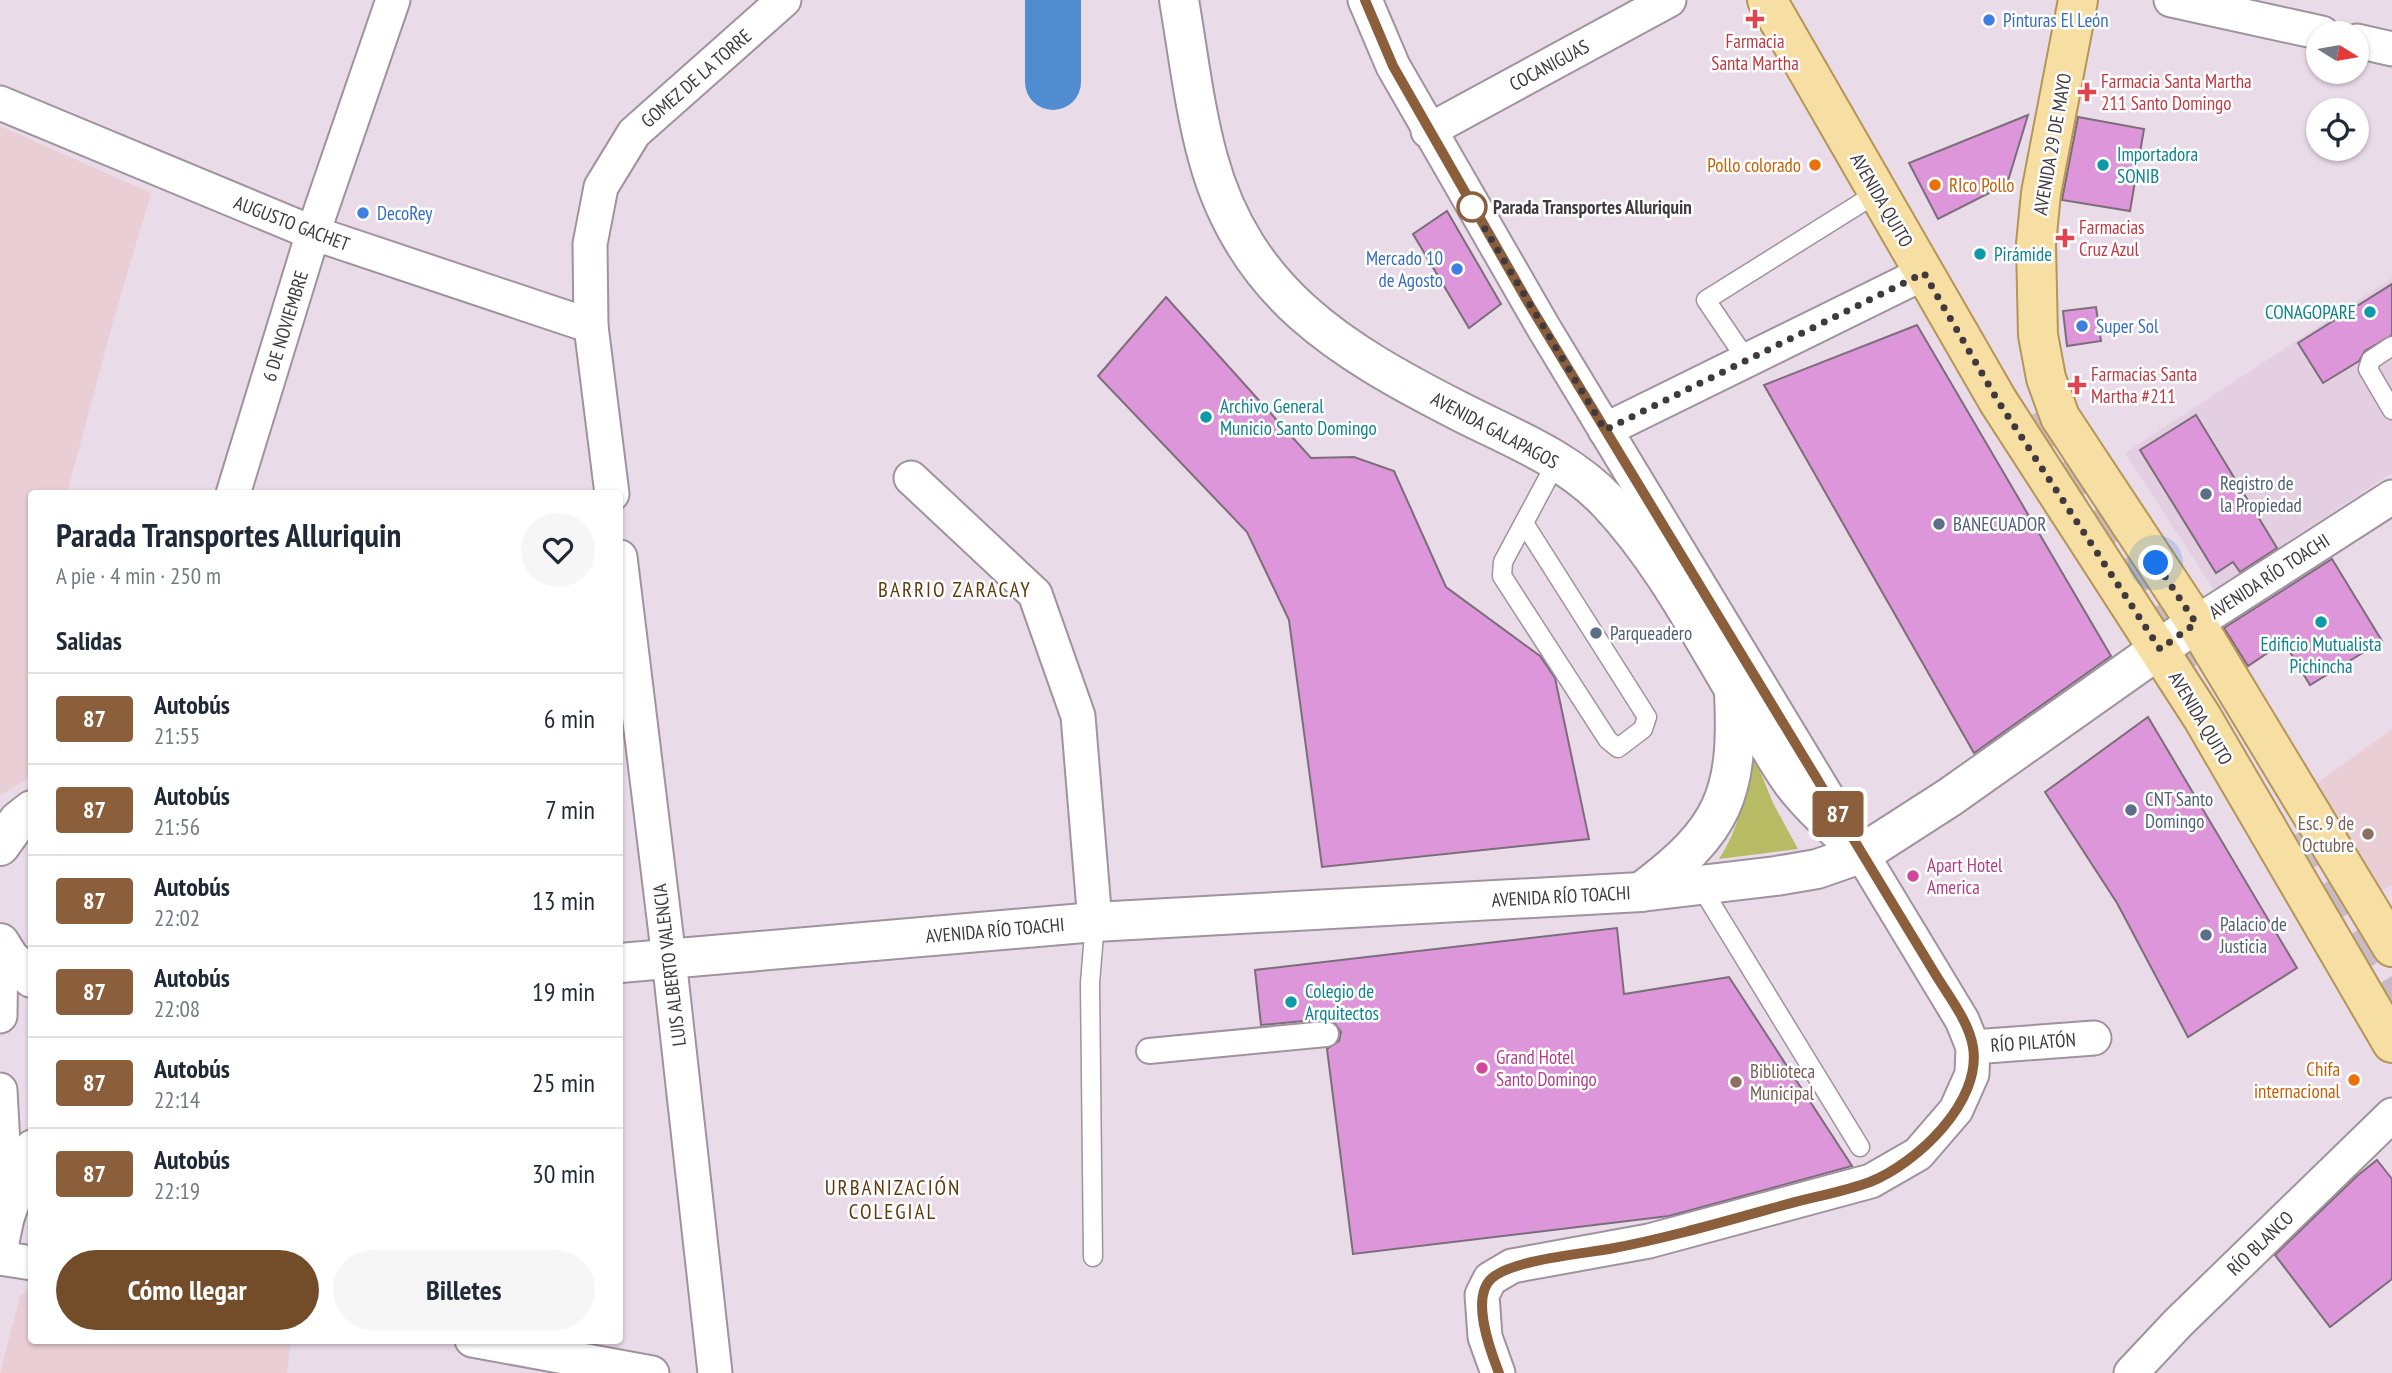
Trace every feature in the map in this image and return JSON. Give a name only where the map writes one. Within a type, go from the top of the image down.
[{"type":"main road","name":"AVENIDA GALAPAGOS","points":[[1179,0],[1195,96],[1214,176],[1242,240],[1272,283],[1297,309],[1361,357],[1557,461],[1607,501],[1628,525],[1691,619],[1734,692],[1800,793],[1863,853]]},
{"type":"main road","name":"AVENIDA QUITO","points":[[1767,0],[1998,401],[2210,729],[2392,1043]]},
{"type":"main road","name":"AVENIDA 29 DE MAYO","points":[[2078,0],[2041,193],[2036,244],[2038,335],[2046,378],[2060,417],[2196,623]]},
{"type":"main road","points":[[1874,187],[1902,212],[2035,408],[2022,309],[2021,277],[2024,247],[2041,193]]},
{"type":"main road","points":[[2196,623],[2392,947]]},
{"type":"main road","name":"AVENIDA RÍO TOACHI","points":[[623,963],[1095,922],[1641,892],[1701,887],[1817,869],[1863,853],[1950,797],[2196,623]]},
{"type":"main road","points":[[1641,892],[1687,856],[1701,841],[1722,809],[1729,788],[1735,749],[1734,692]]},
{"type":"main road","points":[[0,822],[28,812]]},
{"type":"main road","points":[[0,845],[18,821],[28,813]]},
{"type":"main road","points":[[0,944],[10,959],[28,975]]},
{"type":"street","name":"6 DE NOVIEMBRE","points":[[234,490],[313,233],[393,0]]},
{"type":"street","name":"GOMEZ DE LA TORRE","points":[[591,326],[590,244],[601,187],[634,133],[784,0]]},
{"type":"street","name":"RÍO PILATÓN","points":[[1365,0],[1393,66],[1428,131],[1605,430],[1863,853],[1962,1020],[1973,1046],[1972,1074],[1956,1110],[1918,1154],[1871,1181],[1649,1241],[1513,1266],[1490,1279],[1482,1295],[1485,1337],[1499,1373]]},
{"type":"street","name":"COCANIGUAS","points":[[1428,131],[1669,0]]},
{"type":"street","points":[[2171,0],[2306,30]]},
{"type":"street","points":[[2370,44],[2392,49]]},
{"type":"street","name":"AUGUSTO GACHET","points":[[0,103],[313,233],[591,326]]},
{"type":"street","points":[[1605,430],[1924,273]]},
{"type":"street","points":[[591,326],[612,490]]},
{"type":"street","points":[[911,478],[1035,594],[1078,716],[1095,922]]},
{"type":"street","name":"AVENIDA RÍO TOACHI","points":[[2196,623],[2392,497]]},
{"type":"street","name":"LUIS ALBERTO VALENCIA","points":[[623,582],[669,959],[715,1373]]},
{"type":"street","points":[[0,944],[0,1016]]},
{"type":"street","points":[[1149,1051],[1325,1034]]},
{"type":"street","name":"RÍO PILATÓN","points":[[1973,1046],[2094,1038]]},
{"type":"street","points":[[0,1090],[8,1218]]},
{"type":"street","name":"RÍO BLANCO","points":[[2131,1373],[2178,1323],[2392,1115]]},
{"type":"street","points":[[0,1252],[28,1158]]},
{"type":"street","points":[[0,1258],[28,1262]]},
{"type":"street","points":[[494,1344],[652,1373]]},
{"type":"lane","points":[[1746,359],[1706,300],[1874,187]]},
{"type":"lane","points":[[2392,346],[2371,360],[2368,369],[2392,411]]},
{"type":"lane","points":[[1524,523],[1647,717],[1643,729],[1618,748],[1608,740],[1504,582],[1501,568],[1503,562],[1557,461]]},
{"type":"lane","points":[[1701,887],[1860,1147]]},
{"type":"lane","points":[[1093,1257],[1090,983],[1095,922]]},
{"type":"shaded area","points":[[0,126],[151,193],[68,490],[28,490],[28,778],[0,796]]},
{"type":"shaded area","points":[[2392,278],[2392,473],[2214,590],[2125,453]]},
{"type":"shaded area","name":"Esc. 9 de Octubre","points":[[2392,729],[2392,885],[2376,894],[2316,784]]},
{"type":"shaded area","points":[[28,1289],[28,1344],[291,1344],[287,1373],[0,1373],[20,1296]]},
{"type":"green space","points":[[1747,739],[1773,803],[1798,849],[1719,859],[1739,815],[1746,772]]},
{"type":"building","points":[[2028,115],[2007,184],[1938,219],[1909,163]]},
{"type":"building","name":"Importadora SONIB","points":[[2078,117],[2144,129],[2130,211],[2062,200]]},
{"type":"building","name":"Mercado 10 de Agosto","points":[[1447,211],[1501,304],[1469,328],[1413,234]]},
{"type":"building","name":"CONAGOPARE","points":[[2392,284],[2392,335],[2365,351],[2359,361],[2323,383],[2298,343]]},
{"type":"building","points":[[1166,297],[1311,458],[1354,457],[1394,471],[1446,587],[1540,656],[1555,678],[1589,839],[1322,867],[1289,620],[1247,532],[1098,376]]},
{"type":"building","name":"Super Sol","points":[[2096,307],[2101,341],[2067,346],[2063,311]]},
{"type":"building","name":"BANECUADOR","points":[[1917,325],[2111,656],[1974,753],[1764,385]]},
{"type":"building","name":"Registro de la Propiedad","points":[[2196,415],[2277,548],[2240,572],[2233,562],[2216,573],[2140,450]]},
{"type":"building","name":"Edificio Mutualista Pichincha","points":[[2332,559],[2382,641],[2310,685],[2284,642],[2248,666],[2224,628]]},
{"type":"building","points":[[2148,717],[2297,968],[2188,1037],[2117,903],[2045,792]]},
{"type":"building","name":"Grand Hotel Santo Domingo","points":[[1617,928],[1624,994],[1729,977],[1852,1166],[1669,1216],[1353,1254],[1327,1049],[1339,1041],[1341,1032],[1333,1021],[1325,1019],[1261,1025],[1255,970]]},
{"type":"building","points":[[2377,1160],[2392,1179],[2392,1279],[2330,1327],[2275,1255]]},
{"type":"waterway","points":[[1053,0],[1053,82]]},
{"type":"tunnel","points":[[2037,412],[2191,668]]},
{"type":"tunnel","points":[[2293,836],[2392,1001]]},
{"type":"bus line","name":"87","points":[[1365,0],[1393,66],[1428,131],[1554,346],[1934,972],[1962,1020],[1973,1046],[1972,1074],[1956,1110],[1918,1154],[1871,1181],[1649,1241],[1513,1266],[1490,1279],[1482,1295],[1485,1337],[1499,1373]]},
{"type":"place","name":"Farmacia Santa Martha","points":[[1755,19]]},
{"type":"place","name":"Pinturas El León","points":[[1989,20]]},
{"type":"place","name":"Farmacia Santa Martha 211 Santo Domingo","points":[[2087,92]]},
{"type":"place","name":"Pollo colorado","points":[[1815,165]]},
{"type":"place","name":"Importadora SONIB","points":[[2103,165]]},
{"type":"place","name":"RIco Pollo","points":[[1935,185]]},
{"type":"place","name":"Parada Transportes Alluriquin","points":[[1472,207]]},
{"type":"place","name":"DecoRey","points":[[363,213]]},
{"type":"place","name":"Farmacias Cruz Azul","points":[[2065,238]]},
{"type":"place","name":"Pirámide","points":[[1980,254]]},
{"type":"place","name":"Mercado 10 de Agosto","points":[[1457,269]]},
{"type":"place","name":"CONAGOPARE","points":[[2370,312]]},
{"type":"place","name":"Super Sol","points":[[2082,326]]},
{"type":"place","name":"Farmacias Santa Martha #211","points":[[2077,385]]},
{"type":"place","name":"Archivo General Municio Santo Domingo","points":[[1206,417]]},
{"type":"place","name":"Registro de la Propiedad","points":[[2206,494]]},
{"type":"place","name":"BANECUADOR","points":[[1939,524]]},
{"type":"place","name":"Edificio Mutualista Pichincha","points":[[2321,622]]},
{"type":"place","name":"Parqueadero","points":[[1596,633]]},
{"type":"place","name":"CNT Santo Domingo","points":[[2131,810]]},
{"type":"place","name":"Esc. 9 de Octubre","points":[[2368,834]]},
{"type":"place","name":"Apart Hotel America","points":[[1913,876]]},
{"type":"place","name":"Palacio de Justicia","points":[[2206,935]]},
{"type":"place","name":"Colegio de Arquitectos","points":[[1291,1002]]},
{"type":"place","name":"Grand Hotel Santo Domingo","points":[[1482,1068]]},
{"type":"place","name":"Chifa internacional","points":[[2354,1080]]},
{"type":"place","name":"Biblioteca Municipal","points":[[1736,1082]]},
{"type":"district","name":"BARRIO ZARACAY","points":[[955,589]]},
{"type":"district","name":"URBANIZACIÓN COLEGIAL","points":[[893,1199]]},
{"type":"route","points":[[1472,207],[1605,430],[1924,273],[1998,401],[2160,649],[2196,623],[2156,563]]}]
